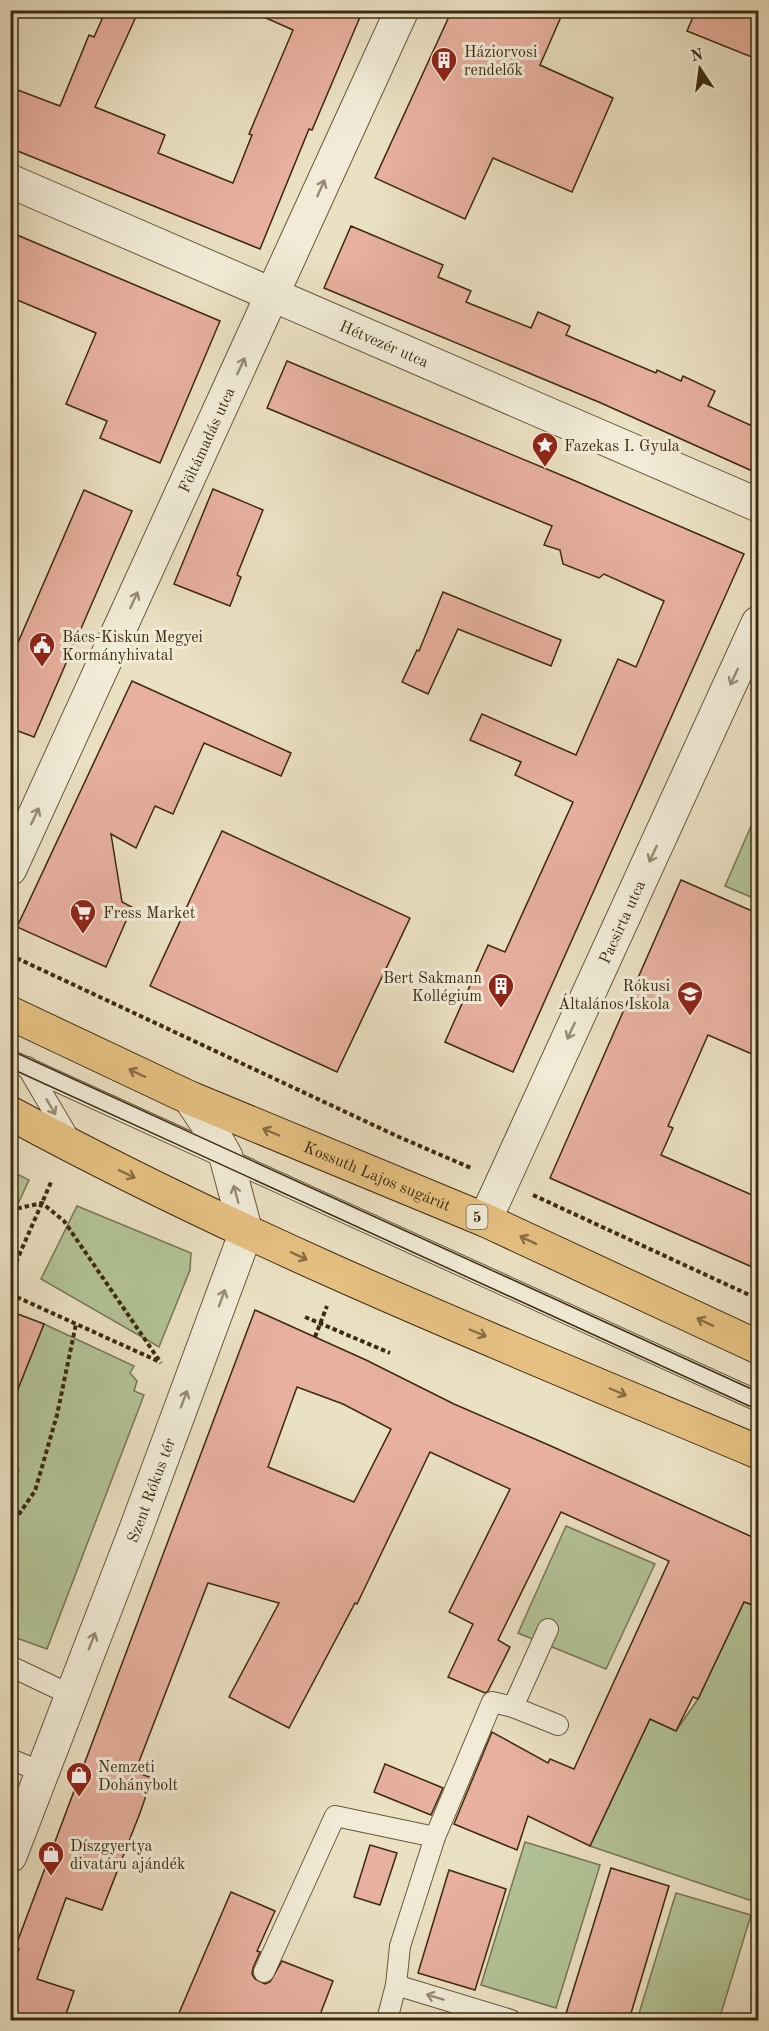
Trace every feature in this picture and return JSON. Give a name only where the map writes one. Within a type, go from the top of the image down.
[{"type":"main road","name":"Kossuth Lajos sugárút","points":[[10,1013],[190,1098],[485,1220],[759,1347]]},
{"type":"main road","points":[[10,1113],[75,1148],[341,1276],[759,1452]]},
{"type":"street","name":"Föltámadás utca","points":[[10,869],[402,10]]},
{"type":"street","name":"Hétvezér utca","points":[[10,181],[759,505]]},
{"type":"street","name":"Pacsirta utca","points":[[485,1220],[759,623]]},
{"type":"street","points":[[190,1098],[226,1157],[246,1232]]},
{"type":"street","name":"Szent Rókus tér","points":[[10,1856],[136,1529],[246,1232]]},
{"type":"lane","points":[[19,1063],[75,1148]]},
{"type":"lane","points":[[19,1063],[759,1401]]},
{"type":"lane","points":[[513,1707],[548,1629]]},
{"type":"lane","points":[[10,1666],[71,1695]]},
{"type":"lane","points":[[387,2020],[396,1985],[400,1946],[435,1837],[492,1702],[513,1707],[558,1725]]},
{"type":"lane","points":[[10,1759],[46,1761]]},
{"type":"lane","points":[[264,1972],[335,1816],[435,1837]]},
{"type":"lane","points":[[396,1985],[511,2020]]},
{"type":"path","points":[[10,955],[388,1132],[502,1181],[759,1299]]},
{"type":"path","points":[[10,1276],[52,1180]]},
{"type":"path","points":[[10,1210],[42,1203]]},
{"type":"path","points":[[10,1294],[161,1363],[64,1221],[42,1203]]},
{"type":"path","points":[[315,1337],[329,1303]]},
{"type":"path","points":[[305,1317],[390,1353]]},
{"type":"path","points":[[10,1527],[35,1491],[57,1415],[76,1324]]},
{"type":"green space","points":[[758,810],[758,900],[725,886]]},
{"type":"green space","points":[[11,1171],[29,1180],[11,1219]]},
{"type":"green space","points":[[77,1206],[191,1253],[190,1270],[159,1347],[41,1279]]},
{"type":"green space","points":[[44,1324],[134,1366],[130,1373],[137,1381],[134,1391],[144,1395],[47,1649],[11,1636],[11,1491],[19,1471],[15,1454],[11,1451],[11,1406]]},
{"type":"green space","points":[[566,1526],[655,1564],[606,1669],[518,1633]]},
{"type":"green space","points":[[744,1602],[758,1607],[758,1903],[590,1846],[650,1719],[676,1731],[698,1699]]},
{"type":"green space","points":[[525,1842],[600,1865],[556,2008],[481,1985]]},
{"type":"green space","points":[[676,1893],[751,1915],[719,2020],[637,2020]]},
{"type":"building","points":[[106,10],[139,10],[95,107],[165,135],[158,153],[233,183],[252,135],[249,134],[293,30],[248,10],[363,10],[312,130],[309,129],[260,249],[10,148],[10,87],[60,106],[89,35],[94,37]]},
{"type":"building","points":[[452,10],[564,10],[540,65],[613,98],[572,192],[493,158],[465,219],[375,178]]},
{"type":"building","points":[[696,10],[759,10],[759,60],[687,31]]},
{"type":"building","points":[[351,226],[443,265],[438,277],[471,291],[466,302],[531,328],[538,312],[570,326],[566,335],[656,373],[657,370],[681,381],[683,376],[715,391],[708,406],[759,429],[759,474],[601,403],[324,288]]},
{"type":"building","points":[[10,232],[220,321],[160,463],[100,438],[107,421],[66,404],[96,333],[10,297]]},
{"type":"building","points":[[287,361],[744,554],[513,1072],[445,1042],[488,945],[505,952],[573,802],[515,775],[521,762],[470,740],[482,714],[576,755],[618,659],[636,667],[664,601],[604,574],[599,578],[563,564],[560,550],[544,545],[552,526],[267,408]]},
{"type":"building","points":[[213,489],[263,510],[237,575],[241,577],[230,606],[174,584]]},
{"type":"building","points":[[84,490],[132,511],[34,737],[10,728],[10,661]]},
{"type":"building","points":[[443,592],[561,640],[551,666],[458,629],[428,694],[402,682],[417,650],[419,651]]},
{"type":"building","points":[[132,681],[291,753],[281,776],[204,743],[173,814],[155,806],[136,848],[111,834],[122,902],[132,907],[106,967],[17,927]]},
{"type":"building","points":[[222,831],[410,918],[337,1072],[150,986]]},
{"type":"building","name":"Rókusi Általános Iskola","points":[[681,880],[759,914],[759,1057],[708,1035],[668,1126],[673,1128],[661,1155],[759,1198],[759,1270],[550,1178]]},
{"type":"building","points":[[255,1310],[366,1360],[454,1404],[759,1540],[759,1607],[744,1602],[698,1699],[693,1697],[676,1731],[650,1719],[590,1846],[528,1816],[517,1850],[454,1824],[492,1732],[548,1763],[550,1759],[574,1769],[669,1561],[561,1512],[498,1640],[510,1647],[488,1691],[485,1693],[448,1677],[473,1624],[449,1612],[510,1489],[430,1452],[357,1604],[355,1603],[289,1728],[229,1697],[279,1603],[208,1583],[135,1772],[152,1778],[102,1910],[66,1898],[37,1979],[74,1991],[64,2020],[10,2020],[10,1970],[12,1971],[19,1949],[15,1948]],"holes":[[[297,1387],[343,1404],[391,1429],[354,1502],[268,1467]]]},
{"type":"building","points":[[10,1311],[44,1324],[12,1404],[10,1404]]},
{"type":"building","points":[[385,1764],[443,1788],[431,1815],[374,1792]]},
{"type":"building","points":[[370,1845],[397,1853],[380,1905],[354,1897]]},
{"type":"building","points":[[611,1868],[669,1886],[629,2020],[564,2020]]},
{"type":"building","points":[[449,1870],[506,1889],[475,1990],[418,1973]]},
{"type":"building","points":[[231,1892],[275,1911],[257,1951],[260,1952],[252,1974],[255,1979],[265,1984],[270,1982],[282,1961],[333,1981],[318,2020],[176,2020]]},
{"type":"tram line","points":[[10,1050],[758,1392]]},
{"type":"tram line","points":[[10,1068],[758,1410]]},
{"type":"place","name":"Háziorvosi rendelők","points":[[444,83]]},
{"type":"place","name":"Fazekas I. Gyula","points":[[545,468]]},
{"type":"place","name":"Bács-Kiskun Megyei Kormányhivatal","points":[[42,668]]},
{"type":"place","name":"Fress Market","points":[[83,935]]},
{"type":"place","name":"Bert Sakmann Kollégium","points":[[501,1009]]},
{"type":"place","name":"Rókusi Általános Iskola","points":[[690,1017]]},
{"type":"place","name":"Nemzeti Dohánybolt","points":[[79,1798]]},
{"type":"place","name":"Díszgyertya divatáru ajándék","points":[[51,1877]]}]
